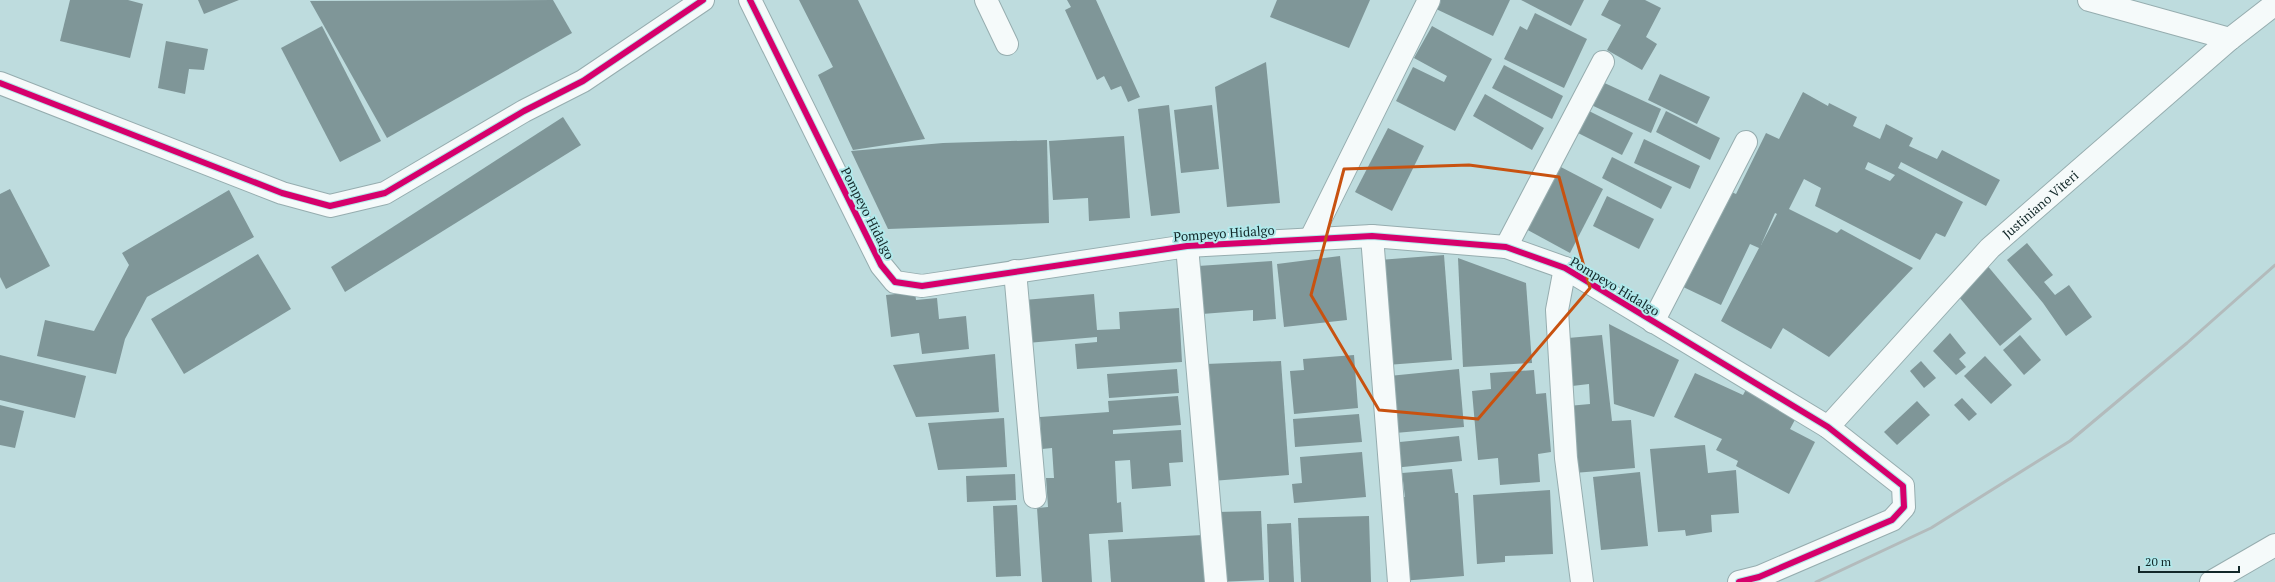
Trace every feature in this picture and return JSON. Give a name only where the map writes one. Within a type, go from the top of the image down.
[{"type":"street","points":[[0,83],[282,193],[330,206],[385,193],[524,111],[583,81],[703,0]]},
{"type":"street","name":"Pompeyo Hidalgo","points":[[750,0],[881,265],[895,282],[922,286],[1186,246],[1311,238],[1372,236],[1506,247],[1565,268],[1828,428],[1903,486],[1904,507],[1892,520],[1759,577],[1739,582]]},
{"type":"street","points":[[986,0],[1007,44]]},
{"type":"street","points":[[1311,238],[1429,0]]},
{"type":"street","points":[[2089,0],[2230,39]]},
{"type":"street","name":"Justiniano Viteri","points":[[1828,428],[1990,248],[2230,39],[2275,4]]},
{"type":"street","points":[[1506,247],[1603,62]]},
{"type":"street","points":[[1653,322],[1746,142]]},
{"type":"street","points":[[1372,236],[1399,582]]},
{"type":"street","points":[[1186,246],[1216,582]]},
{"type":"street","points":[[1565,268],[1557,310],[1566,458],[1582,582]]},
{"type":"street","points":[[1015,271],[1035,497]]},
{"type":"street","points":[[2211,582],[2275,545]]},
{"type":"highlighted area","points":[[1469,165],[1559,177],[1590,288],[1478,419],[1379,410],[1311,295],[1344,169]]},
{"type":"building","points":[[70,0],[128,0],[143,4],[130,58],[60,41]]},
{"type":"building","points":[[198,0],[239,0],[204,14]]},
{"type":"building","points":[[553,0],[572,33],[387,138],[310,1]]},
{"type":"building","points":[[799,0],[858,0],[925,139],[853,150],[818,75],[833,67]]},
{"type":"building","points":[[1067,0],[1096,0],[1140,97],[1128,102],[1121,86],[1111,90],[1104,76],[1097,80],[1065,10],[1071,7]]},
{"type":"building","points":[[1277,0],[1370,0],[1349,48],[1270,17]]},
{"type":"building","points":[[1438,0],[1510,0],[1493,36],[1434,8]]},
{"type":"building","points":[[1521,0],[1584,0],[1571,26]]},
{"type":"building","points":[[1609,0],[1645,0],[1661,8],[1646,37],[1657,44],[1642,70],[1607,50],[1621,25],[1601,15]]},
{"type":"building","points":[[1535,13],[1587,39],[1564,88],[1504,59],[1520,26],[1527,30]]},
{"type":"building","points":[[322,26],[381,141],[340,162],[281,48]]},
{"type":"building","points":[[1432,26],[1492,59],[1455,131],[1396,101],[1413,67],[1444,82],[1447,76],[1414,58]]},
{"type":"building","points":[[166,41],[208,49],[204,70],[189,69],[185,94],[158,88]]},
{"type":"building","points":[[1266,62],[1280,203],[1227,207],[1215,87]]},
{"type":"building","points":[[1504,65],[1563,96],[1552,119],[1492,88]]},
{"type":"building","points":[[1660,74],[1710,97],[1697,124],[1648,100]]},
{"type":"building","points":[[1598,80],[1661,109],[1651,133],[1587,103]]},
{"type":"building","points":[[1803,92],[1828,106],[1829,103],[1857,117],[1853,126],[1880,139],[1886,124],[1913,138],[1909,146],[1937,159],[1942,150],[2000,180],[1986,206],[1901,162],[1898,168],[1963,202],[1945,237],[1936,233],[1920,260],[1815,206],[1821,188],[1804,179],[1789,209],[1837,233],[1841,229],[1913,268],[1829,357],[1783,328],[1771,349],[1721,321],[1759,248],[1750,244],[1721,305],[1679,285],[1727,190],[1736,194],[1766,133],[1779,139]],"holes":[[[1868,162],[1895,175],[1890,181],[1865,169]],[[1775,213],[1777,214],[1761,245]]]},
{"type":"building","points":[[1485,94],[1544,128],[1532,150],[1473,116]]},
{"type":"building","points":[[1169,105],[1180,213],[1151,216],[1138,109]]},
{"type":"building","points":[[1212,105],[1219,169],[1181,173],[1174,110]]},
{"type":"building","points":[[1585,109],[1633,133],[1622,155],[1574,131]]},
{"type":"building","points":[[1666,111],[1720,138],[1710,160],[1656,132]]},
{"type":"building","points":[[563,117],[581,145],[345,292],[331,267]]},
{"type":"building","points":[[1388,128],[1424,146],[1392,211],[1355,192]]},
{"type":"building","points":[[1124,136],[1130,218],[1089,221],[1088,198],[1053,200],[1049,141]]},
{"type":"building","points":[[1644,139],[1700,166],[1690,189],[1634,163]]},
{"type":"building","points":[[1047,140],[1049,223],[888,229],[851,151],[943,143]]},
{"type":"building","points":[[1612,157],[1672,187],[1661,209],[1602,178]]},
{"type":"building","points":[[1557,165],[1603,189],[1570,253],[1522,227]]},
{"type":"building","points":[[10,189],[50,266],[6,289],[0,277],[0,194]]},
{"type":"building","points":[[229,190],[254,237],[147,297],[125,339],[116,374],[37,356],[45,320],[94,331],[129,265],[122,253]]},
{"type":"building","points":[[1607,196],[1654,219],[1639,249],[1593,226]]},
{"type":"building","points":[[2027,243],[2053,275],[2044,282],[2055,295],[2069,285],[2092,317],[2066,336],[2043,303],[2007,260]]},
{"type":"building","points":[[258,254],[291,309],[184,374],[151,319]]},
{"type":"building","points":[[1444,255],[1452,360],[1387,365],[1379,260]]},
{"type":"building","points":[[1340,256],[1347,320],[1284,327],[1277,264]]},
{"type":"building","points":[[1458,258],[1526,283],[1532,363],[1463,367]]},
{"type":"building","points":[[1272,261],[1276,319],[1253,321],[1253,310],[1202,314],[1198,266]]},
{"type":"building","points":[[1986,264],[2032,319],[2000,346],[1954,291]]},
{"type":"building","points":[[915,292],[916,300],[937,298],[939,319],[966,316],[969,349],[922,354],[919,333],[891,337],[886,295]]},
{"type":"building","points":[[1094,294],[1097,330],[1120,329],[1119,312],[1179,308],[1182,362],[1077,369],[1075,344],[1097,342],[1097,337],[1027,343],[1024,300]]},
{"type":"building","points":[[1609,324],[1679,360],[1654,417],[1614,404]]},
{"type":"building","points":[[1950,333],[1966,353],[1959,359],[1966,367],[1956,375],[1933,351]]},
{"type":"building","points":[[1602,335],[1612,421],[1631,420],[1635,468],[1574,473],[1568,406],[1590,404],[1589,384],[1572,386],[1568,338]]},
{"type":"building","points":[[2020,335],[2041,360],[2024,375],[2003,350]]},
{"type":"building","points":[[995,354],[999,412],[916,417],[893,365]]},
{"type":"building","points":[[0,355],[86,376],[75,418],[0,400]]},
{"type":"building","points":[[1354,355],[1358,408],[1294,414],[1290,371],[1304,370],[1303,359]]},
{"type":"building","points":[[1985,356],[2012,385],[1991,404],[1964,376]]},
{"type":"building","points":[[1281,361],[1289,475],[1212,481],[1206,364]]},
{"type":"building","points":[[1921,361],[1936,378],[1924,388],[1910,371]]},
{"type":"building","points":[[1177,369],[1179,393],[1109,398],[1107,374]]},
{"type":"building","points":[[1459,369],[1464,427],[1395,433],[1389,376]]},
{"type":"building","points":[[1534,370],[1536,394],[1546,393],[1551,452],[1538,454],[1540,482],[1500,485],[1498,458],[1478,460],[1472,391],[1491,389],[1490,373]]},
{"type":"building","points":[[1695,373],[1743,395],[1749,384],[1798,414],[1790,429],[1815,442],[1789,494],[1736,466],[1738,461],[1716,450],[1722,439],[1674,417]]},
{"type":"building","points":[[1178,396],[1181,425],[1113,430],[1113,434],[1181,430],[1183,462],[1169,463],[1171,486],[1132,489],[1130,460],[1115,461],[1117,503],[1121,502],[1123,532],[1089,534],[1092,582],[1042,582],[1037,508],[1048,507],[1046,478],[1054,478],[1052,448],[1042,449],[1040,417],[1109,412],[1108,401]]},
{"type":"building","points":[[1962,398],[1977,414],[1969,421],[1954,405]]},
{"type":"building","points":[[1917,401],[1930,415],[1897,445],[1884,432]]},
{"type":"building","points":[[0,405],[24,411],[15,448],[0,445]]},
{"type":"building","points":[[1359,414],[1362,442],[1295,447],[1293,419]]},
{"type":"building","points":[[1004,418],[1007,467],[938,470],[928,423]]},
{"type":"building","points":[[1459,436],[1462,461],[1393,468],[1390,443]]},
{"type":"building","points":[[1705,445],[1708,473],[1736,470],[1739,513],[1711,515],[1712,532],[1686,536],[1685,530],[1658,532],[1650,449]]},
{"type":"building","points":[[1362,452],[1366,497],[1294,503],[1292,484],[1302,483],[1300,457]]},
{"type":"building","points":[[1452,469],[1455,493],[1458,493],[1464,576],[1401,581],[1395,497],[1405,497],[1402,473]]},
{"type":"building","points":[[1640,472],[1648,546],[1601,550],[1593,477]]},
{"type":"building","points":[[1015,474],[1016,500],[967,502],[966,476]]},
{"type":"building","points":[[1550,490],[1553,554],[1505,556],[1505,562],[1477,564],[1473,495]]},
{"type":"building","points":[[1017,505],[1021,576],[996,577],[993,506]]},
{"type":"building","points":[[1261,511],[1264,580],[1219,582],[1216,512]]},
{"type":"building","points":[[1369,516],[1371,582],[1301,582],[1298,518]]},
{"type":"building","points":[[1291,523],[1294,582],[1269,582],[1267,524]]},
{"type":"building","points":[[1203,535],[1206,582],[1111,582],[1108,540]]},
{"type":"railway","points":[[1816,582],[1931,528],[2070,441],[2187,343],[2275,265]]},
{"type":"cycle path","points":[[0,83],[282,193],[330,206],[385,193],[524,111],[583,81],[703,0]]},
{"type":"cycle path","points":[[750,0],[881,265],[895,282],[922,286],[1187,246],[1372,236],[1506,247],[1565,268],[1828,427],[1903,486],[1904,507],[1892,520],[1759,577],[1739,582]]}]
